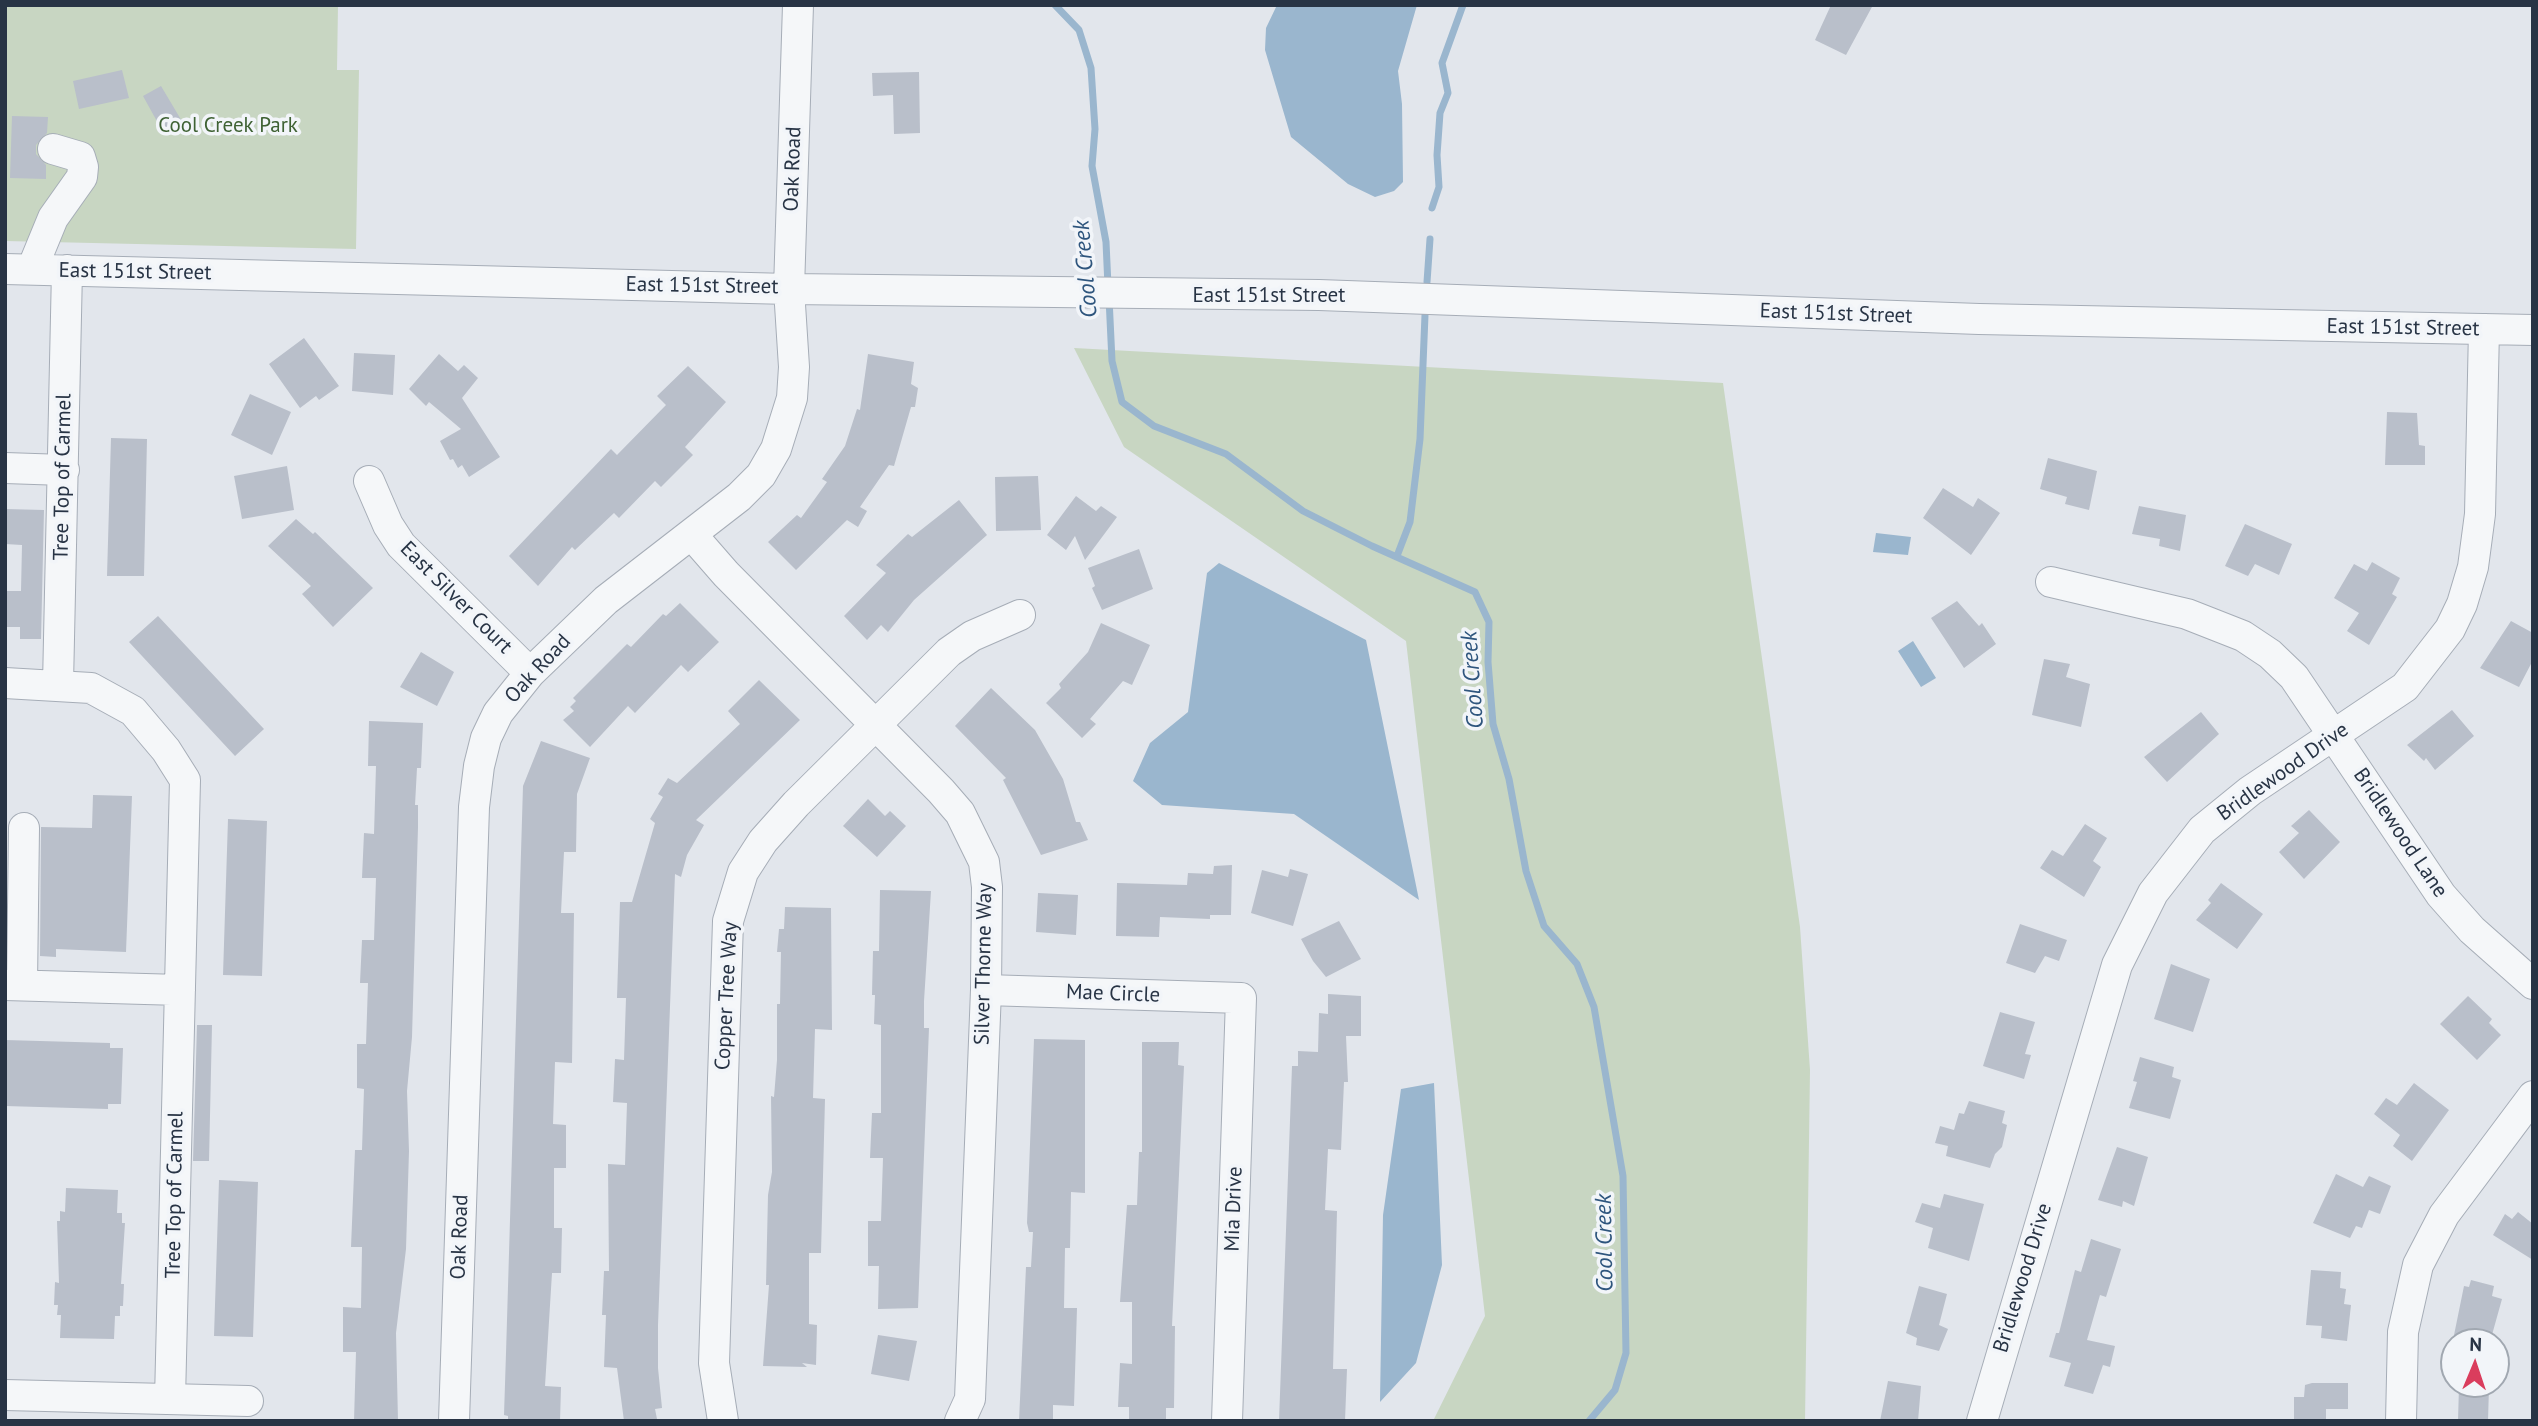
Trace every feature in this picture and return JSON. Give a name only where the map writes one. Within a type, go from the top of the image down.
[{"type":"street","name":"Oak Road","points":[[454,1421],[478,766],[486,737],[498,713],[530,673],[606,600],[739,497],[761,475],[776,449],[792,398],[794,367],[789,289],[798,5]]},
{"type":"street","points":[[19,269],[82,177],[80,157],[53,149]]},
{"type":"street","name":"East 151st Street","points":[[19,269],[789,289],[1319,296],[1991,319],[2533,330]]},
{"type":"street","name":"Tree Top of Carmel","points":[[58,684],[67,270]]},
{"type":"street","name":"Bridlewood Drive","points":[[1982,1421],[2113,978],[2133,928],[2153,893],[2202,830],[2250,792],[2405,687],[2450,629],[2462,604],[2473,567],[2480,514],[2484,329]]},
{"type":"street","points":[[5,467],[64,470]]},
{"type":"street","name":"East Silver Court","points":[[369,481],[388,525],[401,545],[530,673]]},
{"type":"street","name":"Silver Thorne Way","points":[[692,535],[726,574],[941,791],[960,813],[984,862],[987,887],[986,990],[970,1399],[960,1421]]},
{"type":"street","name":"Bridlewood Lane","points":[[2050,582],[2187,614],[2243,636],[2270,654],[2294,677],[2441,895],[2472,930],[2533,984]]},
{"type":"street","name":"Copper Tree Way","points":[[723,1421],[714,1363],[728,921],[743,872],[762,841],[949,652],[972,636],[1020,615]]},
{"type":"street","name":"Tree Top of Carmel","points":[[5,683],[91,688],[133,711],[166,750],[185,780],[170,1399]]},
{"type":"street","points":[[24,828],[13,985],[180,990]]},
{"type":"street","name":"Mae Circle","points":[[986,990],[1241,998]]},
{"type":"street","name":"Mia Drive","points":[[1227,1421],[1241,998]]},
{"type":"street","points":[[2401,1421],[2403,1332],[2418,1265],[2444,1215],[2533,1096]]},
{"type":"street","points":[[5,1395],[248,1401]]},
{"type":"green space","name":"Cool Creek Park","points":[[5,5],[338,5],[337,70],[359,70],[356,249],[5,241]]},
{"type":"green space","points":[[1074,348],[1723,383],[1800,927],[1810,1070],[1805,1421],[1433,1421],[1485,1316],[1406,641],[1124,447]]},
{"type":"water","points":[[1277,5],[1417,5],[1398,71],[1402,104],[1403,182],[1394,191],[1375,197],[1348,184],[1291,137],[1265,50],[1266,28]]},
{"type":"water","points":[[1876,533],[1911,537],[1908,555],[1873,552]]},
{"type":"water","points":[[1219,563],[1366,640],[1419,900],[1294,814],[1162,805],[1133,781],[1150,743],[1188,712],[1207,573]]},
{"type":"water","points":[[1913,641],[1936,678],[1921,687],[1898,651]]},
{"type":"water","points":[[1434,1083],[1442,1265],[1416,1363],[1380,1402],[1383,1215],[1401,1089]]},
{"type":"building","points":[[1831,5],[1873,5],[1846,55],[1815,40]]},
{"type":"building","points":[[122,70],[129,98],[79,109],[73,81]]},
{"type":"building","points":[[919,72],[920,133],[894,134],[893,95],[873,96],[872,73]]},
{"type":"building","points":[[161,86],[183,123],[164,134],[143,96]]},
{"type":"building","points":[[12,116],[48,117],[47,133],[36,145],[36,154],[46,165],[46,179],[10,178]]},
{"type":"building","points":[[304,338],[339,386],[319,400],[316,396],[300,408],[269,364]]},
{"type":"building","points":[[354,353],[395,355],[393,395],[352,391]]},
{"type":"building","points":[[439,354],[458,371],[464,365],[478,378],[462,398],[500,457],[469,477],[462,465],[458,468],[453,459],[450,460],[440,441],[461,429],[429,402],[426,406],[409,389]]},
{"type":"building","points":[[868,354],[914,362],[911,384],[918,388],[915,407],[911,407],[894,466],[889,465],[860,507],[867,511],[858,527],[847,520],[796,570],[768,542],[797,515],[801,518],[827,482],[822,479],[845,446],[857,409],[860,410]]},
{"type":"building","points":[[688,366],[726,402],[685,447],[693,455],[661,487],[655,481],[619,518],[614,513],[575,550],[572,547],[538,586],[509,556],[611,449],[617,455],[666,405],[657,396]]},
{"type":"building","points":[[250,394],[291,412],[272,455],[231,435]]},
{"type":"building","points":[[2387,412],[2417,413],[2419,445],[2425,446],[2425,465],[2385,465]]},
{"type":"building","points":[[111,438],[147,439],[144,576],[107,576]]},
{"type":"building","points":[[2048,458],[2097,471],[2089,510],[2065,504],[2067,497],[2040,489]]},
{"type":"building","points":[[287,466],[294,510],[242,519],[234,476]]},
{"type":"building","points":[[1038,476],[1041,530],[996,531],[995,477]]},
{"type":"building","points":[[1943,488],[1973,507],[1978,498],[2000,513],[1971,555],[1923,518]]},
{"type":"building","points":[[1076,496],[1096,511],[1101,506],[1117,517],[1085,560],[1075,536],[1066,550],[1047,535]]},
{"type":"building","points":[[959,500],[987,535],[914,600],[888,632],[881,625],[867,640],[844,616],[886,573],[876,565],[908,534],[912,537]]},
{"type":"building","points":[[2139,506],[2186,515],[2180,551],[2159,546],[2160,539],[2132,534]]},
{"type":"building","points":[[5,509],[44,510],[41,639],[20,639],[20,627],[5,627],[5,591],[21,591],[22,545],[5,544]]},
{"type":"building","points":[[296,519],[313,534],[315,532],[373,588],[333,627],[302,594],[311,586],[268,546]]},
{"type":"building","points":[[2245,524],[2292,544],[2279,575],[2255,564],[2248,576],[2225,566]]},
{"type":"building","points":[[1139,549],[1153,589],[1102,610],[1092,588],[1095,586],[1088,568]]},
{"type":"building","points":[[2372,562],[2400,578],[2392,594],[2397,597],[2369,645],[2347,631],[2359,613],[2334,598],[2354,564],[2367,571]]},
{"type":"building","points":[[1957,601],[1979,626],[1982,623],[1996,644],[1964,668],[1931,618]]},
{"type":"building","points":[[680,603],[719,642],[688,672],[681,665],[635,713],[628,706],[590,747],[563,720],[574,711],[570,707],[576,701],[573,698],[627,644],[631,647],[663,614],[666,616]]},
{"type":"building","points":[[158,616],[264,729],[235,756],[129,642]]},
{"type":"building","points":[[2511,621],[2533,633],[2533,660],[2519,687],[2480,668]]},
{"type":"building","points":[[1101,623],[1150,645],[1132,685],[1123,681],[1090,719],[1096,724],[1082,738],[1046,703],[1088,652]]},
{"type":"building","points":[[421,652],[454,672],[437,706],[400,687]]},
{"type":"building","points":[[2044,659],[2070,664],[2066,677],[2090,684],[2081,727],[2032,715]]},
{"type":"building","points":[[759,680],[800,720],[696,820],[704,825],[687,855],[681,877],[675,874],[658,1325],[662,1408],[655,1409],[657,1419],[624,1421],[617,1368],[604,1367],[606,1315],[602,1315],[604,1271],[609,1271],[608,1164],[625,1165],[627,1103],[613,1102],[615,1059],[624,1060],[626,998],[617,998],[620,902],[632,902],[655,823],[650,819],[663,797],[658,794],[668,778],[677,783],[740,724],[728,711]]},
{"type":"building","points":[[991,688],[1035,730],[1063,779],[1076,822],[1080,822],[1088,840],[1041,855],[1003,780],[1006,778],[955,726]]},
{"type":"building","points":[[2452,710],[2474,736],[2435,770],[2426,758],[2424,761],[2407,745]]},
{"type":"building","points":[[2201,712],[2219,734],[2167,782],[2144,757]]},
{"type":"building","points":[[369,721],[423,723],[421,768],[417,768],[415,805],[418,805],[418,827],[412,1037],[407,1091],[409,1151],[406,1249],[396,1333],[398,1421],[354,1421],[356,1352],[343,1352],[343,1307],[361,1308],[362,1247],[351,1247],[355,1150],[362,1150],[364,1089],[357,1088],[357,1044],[366,1044],[368,983],[360,983],[362,940],[374,940],[376,878],[362,878],[364,833],[374,834],[376,766],[368,766]]},
{"type":"building","points":[[541,741],[590,758],[577,794],[576,852],[564,852],[561,913],[574,913],[572,1063],[555,1062],[553,1124],[566,1125],[566,1168],[554,1168],[554,1228],[562,1228],[561,1273],[552,1273],[545,1386],[561,1387],[560,1421],[508,1421],[508,1416],[504,1415],[523,786]]},
{"type":"building","points":[[93,795],[132,796],[126,952],[56,949],[56,957],[40,956],[41,827],[92,828]]},
{"type":"building","points":[[868,799],[885,816],[890,811],[906,826],[877,857],[843,826]]},
{"type":"building","points":[[2309,810],[2340,842],[2304,879],[2279,852],[2299,833],[2291,826]]},
{"type":"building","points":[[228,819],[267,821],[262,976],[223,975]]},
{"type":"building","points":[[2085,824],[2107,838],[2093,861],[2101,867],[2084,897],[2040,868],[2052,850],[2063,856]]},
{"type":"building","points":[[1232,865],[1231,915],[1210,915],[1210,919],[1160,917],[1159,937],[1116,936],[1117,883],[1187,885],[1188,873],[1213,874],[1214,866]]},
{"type":"building","points":[[1290,869],[1308,874],[1293,926],[1251,913],[1262,870],[1288,877]]},
{"type":"building","points":[[2221,883],[2263,914],[2237,949],[2196,920],[2211,903],[2208,900]]},
{"type":"building","points":[[880,890],[931,891],[924,1001],[924,1028],[929,1028],[918,1308],[878,1309],[879,1266],[868,1266],[868,1221],[881,1221],[883,1158],[870,1158],[872,1113],[881,1113],[881,1025],[874,1024],[875,995],[872,995],[873,951],[879,951]]},
{"type":"building","points":[[1038,893],[1078,895],[1076,935],[1036,932]]},
{"type":"building","points":[[785,907],[831,908],[832,1030],[815,1029],[813,1098],[825,1099],[821,1253],[809,1253],[809,1324],[817,1325],[816,1365],[802,1363],[807,1367],[763,1366],[769,1285],[766,1285],[768,1195],[772,1172],[771,1096],[774,1097],[777,1004],[780,1004],[781,952],[777,952],[779,929],[784,929]]},
{"type":"building","points":[[1339,921],[1361,959],[1326,977],[1301,939]]},
{"type":"building","points":[[2020,924],[2067,940],[2059,961],[2045,956],[2035,973],[2006,963]]},
{"type":"building","points":[[2171,964],[2210,979],[2193,1032],[2154,1019]]},
{"type":"building","points":[[1328,994],[1361,996],[1361,1036],[1346,1036],[1348,1082],[1344,1082],[1341,1150],[1328,1149],[1325,1210],[1337,1211],[1333,1369],[1347,1369],[1345,1421],[1279,1421],[1292,1066],[1298,1066],[1298,1051],[1318,1052],[1319,1013],[1328,1014]]},
{"type":"building","points":[[2468,996],[2492,1019],[2489,1023],[2501,1035],[2477,1060],[2440,1024]]},
{"type":"building","points":[[2000,1012],[2035,1022],[2025,1054],[2031,1055],[2024,1079],[1983,1066]]},
{"type":"building","points":[[197,1025],[212,1025],[209,1161],[193,1161]]},
{"type":"building","points":[[1034,1039],[1085,1040],[1085,1193],[1071,1192],[1070,1248],[1065,1248],[1064,1308],[1077,1308],[1074,1406],[1053,1405],[1053,1421],[1019,1421],[1026,1267],[1031,1267],[1033,1232],[1029,1232],[1027,1223]]},
{"type":"building","points":[[5,1040],[110,1043],[110,1048],[123,1048],[121,1104],[108,1104],[108,1109],[5,1106]]},
{"type":"building","points":[[1142,1042],[1179,1042],[1178,1065],[1184,1066],[1172,1326],[1175,1326],[1174,1408],[1166,1408],[1166,1421],[1129,1421],[1129,1407],[1118,1407],[1120,1363],[1132,1364],[1132,1302],[1120,1302],[1127,1205],[1137,1205],[1139,1152],[1142,1152]]},
{"type":"building","points":[[2140,1057],[2174,1067],[2172,1077],[2181,1080],[2170,1119],[2129,1108],[2137,1082],[2133,1081]]},
{"type":"building","points":[[2414,1083],[2449,1110],[2412,1161],[2393,1146],[2400,1135],[2374,1114],[2386,1098],[2397,1105]]},
{"type":"building","points":[[1969,1101],[2005,1111],[2002,1123],[2007,1125],[2002,1147],[1995,1154],[1990,1168],[1946,1156],[1948,1146],[1935,1143],[1940,1126],[1954,1130],[1959,1113],[1964,1114]]},
{"type":"building","points":[[2117,1147],[2148,1157],[2134,1206],[2123,1201],[2122,1207],[2098,1200]]},
{"type":"building","points":[[2336,1174],[2363,1187],[2369,1176],[2391,1186],[2380,1214],[2369,1210],[2362,1228],[2356,1226],[2350,1238],[2313,1223]]},
{"type":"building","points":[[219,1180],[258,1182],[253,1337],[214,1336]]},
{"type":"building","points":[[66,1188],[118,1190],[117,1213],[122,1213],[122,1223],[125,1223],[121,1284],[124,1284],[123,1306],[120,1306],[120,1316],[115,1316],[114,1339],[60,1338],[61,1315],[57,1315],[58,1305],[54,1305],[55,1282],[59,1283],[57,1221],[60,1221],[60,1211],[65,1212]]},
{"type":"building","points":[[1944,1194],[1984,1204],[1969,1261],[1928,1248],[1933,1228],[1915,1222],[1922,1203],[1940,1208]]},
{"type":"building","points":[[2518,1212],[2533,1224],[2533,1260],[2493,1235],[2505,1214],[2512,1219]]},
{"type":"building","points":[[2091,1239],[2121,1249],[2106,1297],[2100,1295],[2087,1340],[2115,1346],[2110,1367],[2103,1365],[2093,1394],[2064,1386],[2071,1363],[2049,1357],[2056,1333],[2059,1333],[2075,1270],[2081,1272]]},
{"type":"building","points":[[2311,1270],[2341,1272],[2340,1288],[2346,1289],[2344,1304],[2351,1305],[2347,1341],[2321,1338],[2322,1326],[2306,1325]]},
{"type":"building","points":[[2471,1280],[2494,1286],[2492,1296],[2502,1299],[2494,1328],[2455,1328],[2464,1286],[2469,1287]]},
{"type":"building","points":[[1919,1286],[1947,1294],[1939,1325],[1948,1329],[1939,1351],[1916,1345],[1917,1338],[1906,1333]]},
{"type":"building","points":[[878,1335],[917,1341],[909,1381],[871,1374]]},
{"type":"building","points":[[1888,1381],[1921,1386],[1918,1421],[1880,1421]]},
{"type":"building","points":[[2348,1383],[2348,1409],[2326,1409],[2326,1421],[2294,1421],[2294,1397],[2304,1397],[2305,1385]]},
{"type":"building","points":[[2459,1398],[2489,1398],[2488,1421],[2458,1421]]},
{"type":"waterway","name":"Cool Creek","points":[[1055,5],[1079,30],[1091,68],[1095,129],[1092,166],[1106,242],[1108,286]]},
{"type":"waterway","points":[[1432,208],[1439,187],[1437,155],[1440,113],[1448,93],[1442,63],[1463,5]]},
{"type":"waterway","points":[[1427,282],[1430,239]]},
{"type":"waterway","name":"Cool Creek","points":[[1109,298],[1112,361],[1122,402],[1154,426],[1226,454],[1303,511],[1372,546],[1475,592],[1489,622],[1488,662],[1493,724],[1509,779],[1526,871],[1544,926],[1577,964],[1594,1007],[1623,1176],[1626,1353],[1615,1390],[1589,1421]]},
{"type":"waterway","points":[[1397,556],[1410,522],[1420,439],[1425,315]]}]
